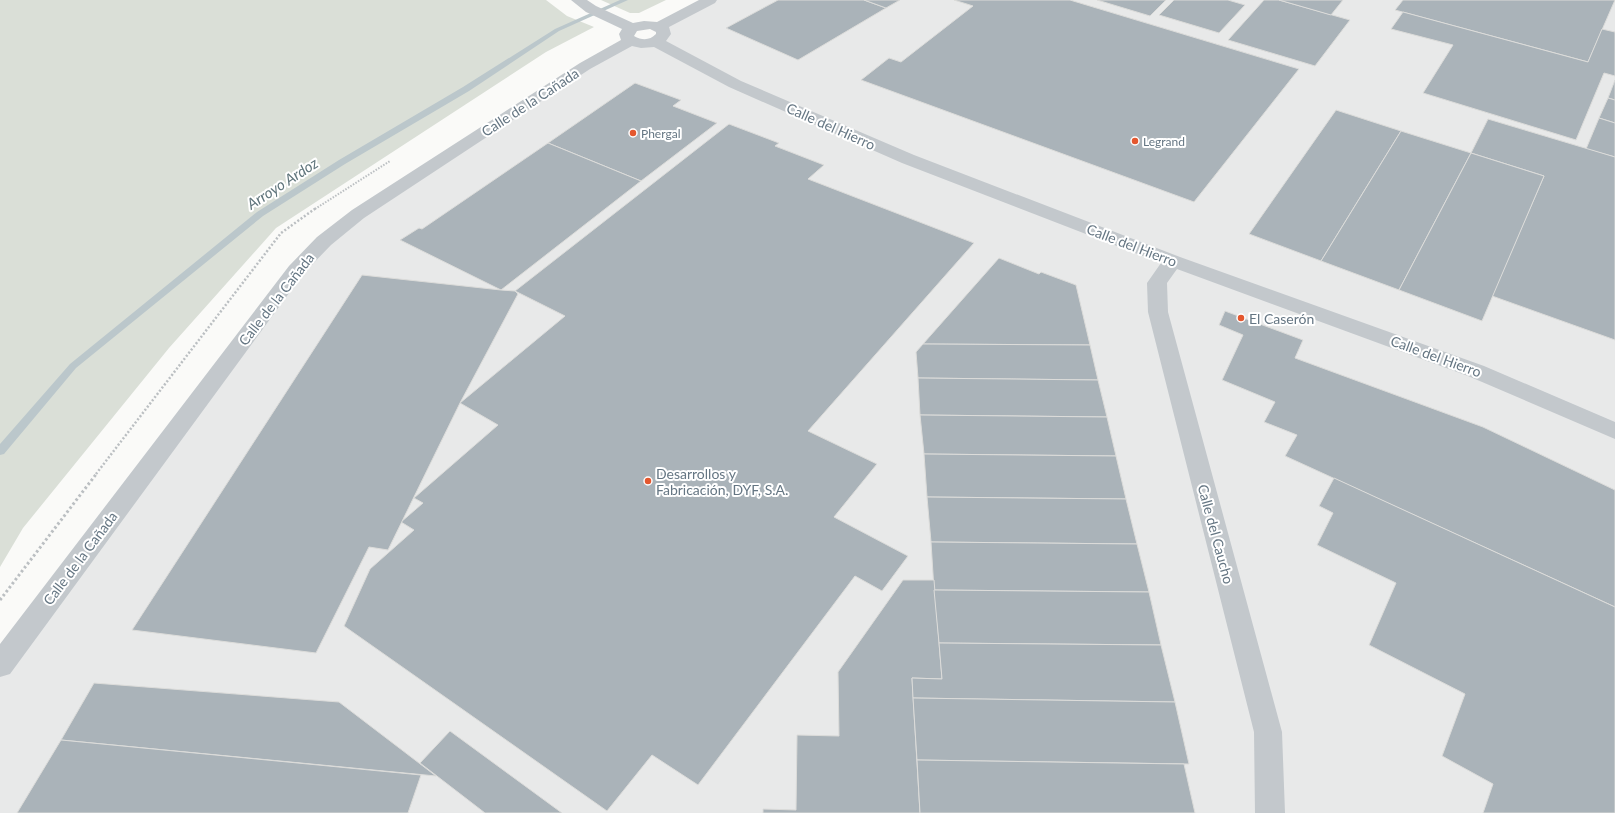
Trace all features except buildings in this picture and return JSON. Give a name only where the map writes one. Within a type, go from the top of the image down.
[{"type":"street","points":[[578,0],[591,9],[614,19],[631,35],[644,44],[710,0]]},
{"type":"street","name":"Calle del Hierro","points":[[657,34],[735,84],[908,159],[1173,261],[1476,371],[1615,430]]},
{"type":"street","name":"Calle de la Cañada","points":[[3,659],[296,270],[324,241],[358,214],[631,35]]},
{"type":"street","name":"Calle del Caucho","points":[[1173,261],[1157,283],[1158,312],[1268,732],[1270,813]]},
{"type":"shaded area","points":[[0,0],[546,0],[567,16],[594,27],[546,52],[276,228],[169,348],[23,528],[0,567]]},
{"type":"shaded area","points":[[601,0],[666,0],[639,13],[630,13]]},
{"type":"shaded area","points":[[710,0],[1615,0],[1615,813],[0,813],[0,665],[324,241],[630,41],[644,44],[663,29]]},
{"type":"waterway","name":"Arroyo Ardoz","points":[[0,451],[73,366],[260,214],[342,162],[466,89],[557,30],[625,0]]},
{"type":"place","name":"Phergal","points":[[633,133]]},
{"type":"place","name":"Legrand","points":[[1135,141]]},
{"type":"place","name":"El Caserón","points":[[1241,318]]},
{"type":"place","name":"Desarrollos y Fabricación, DYF, S.A.","points":[[648,481]]}]
